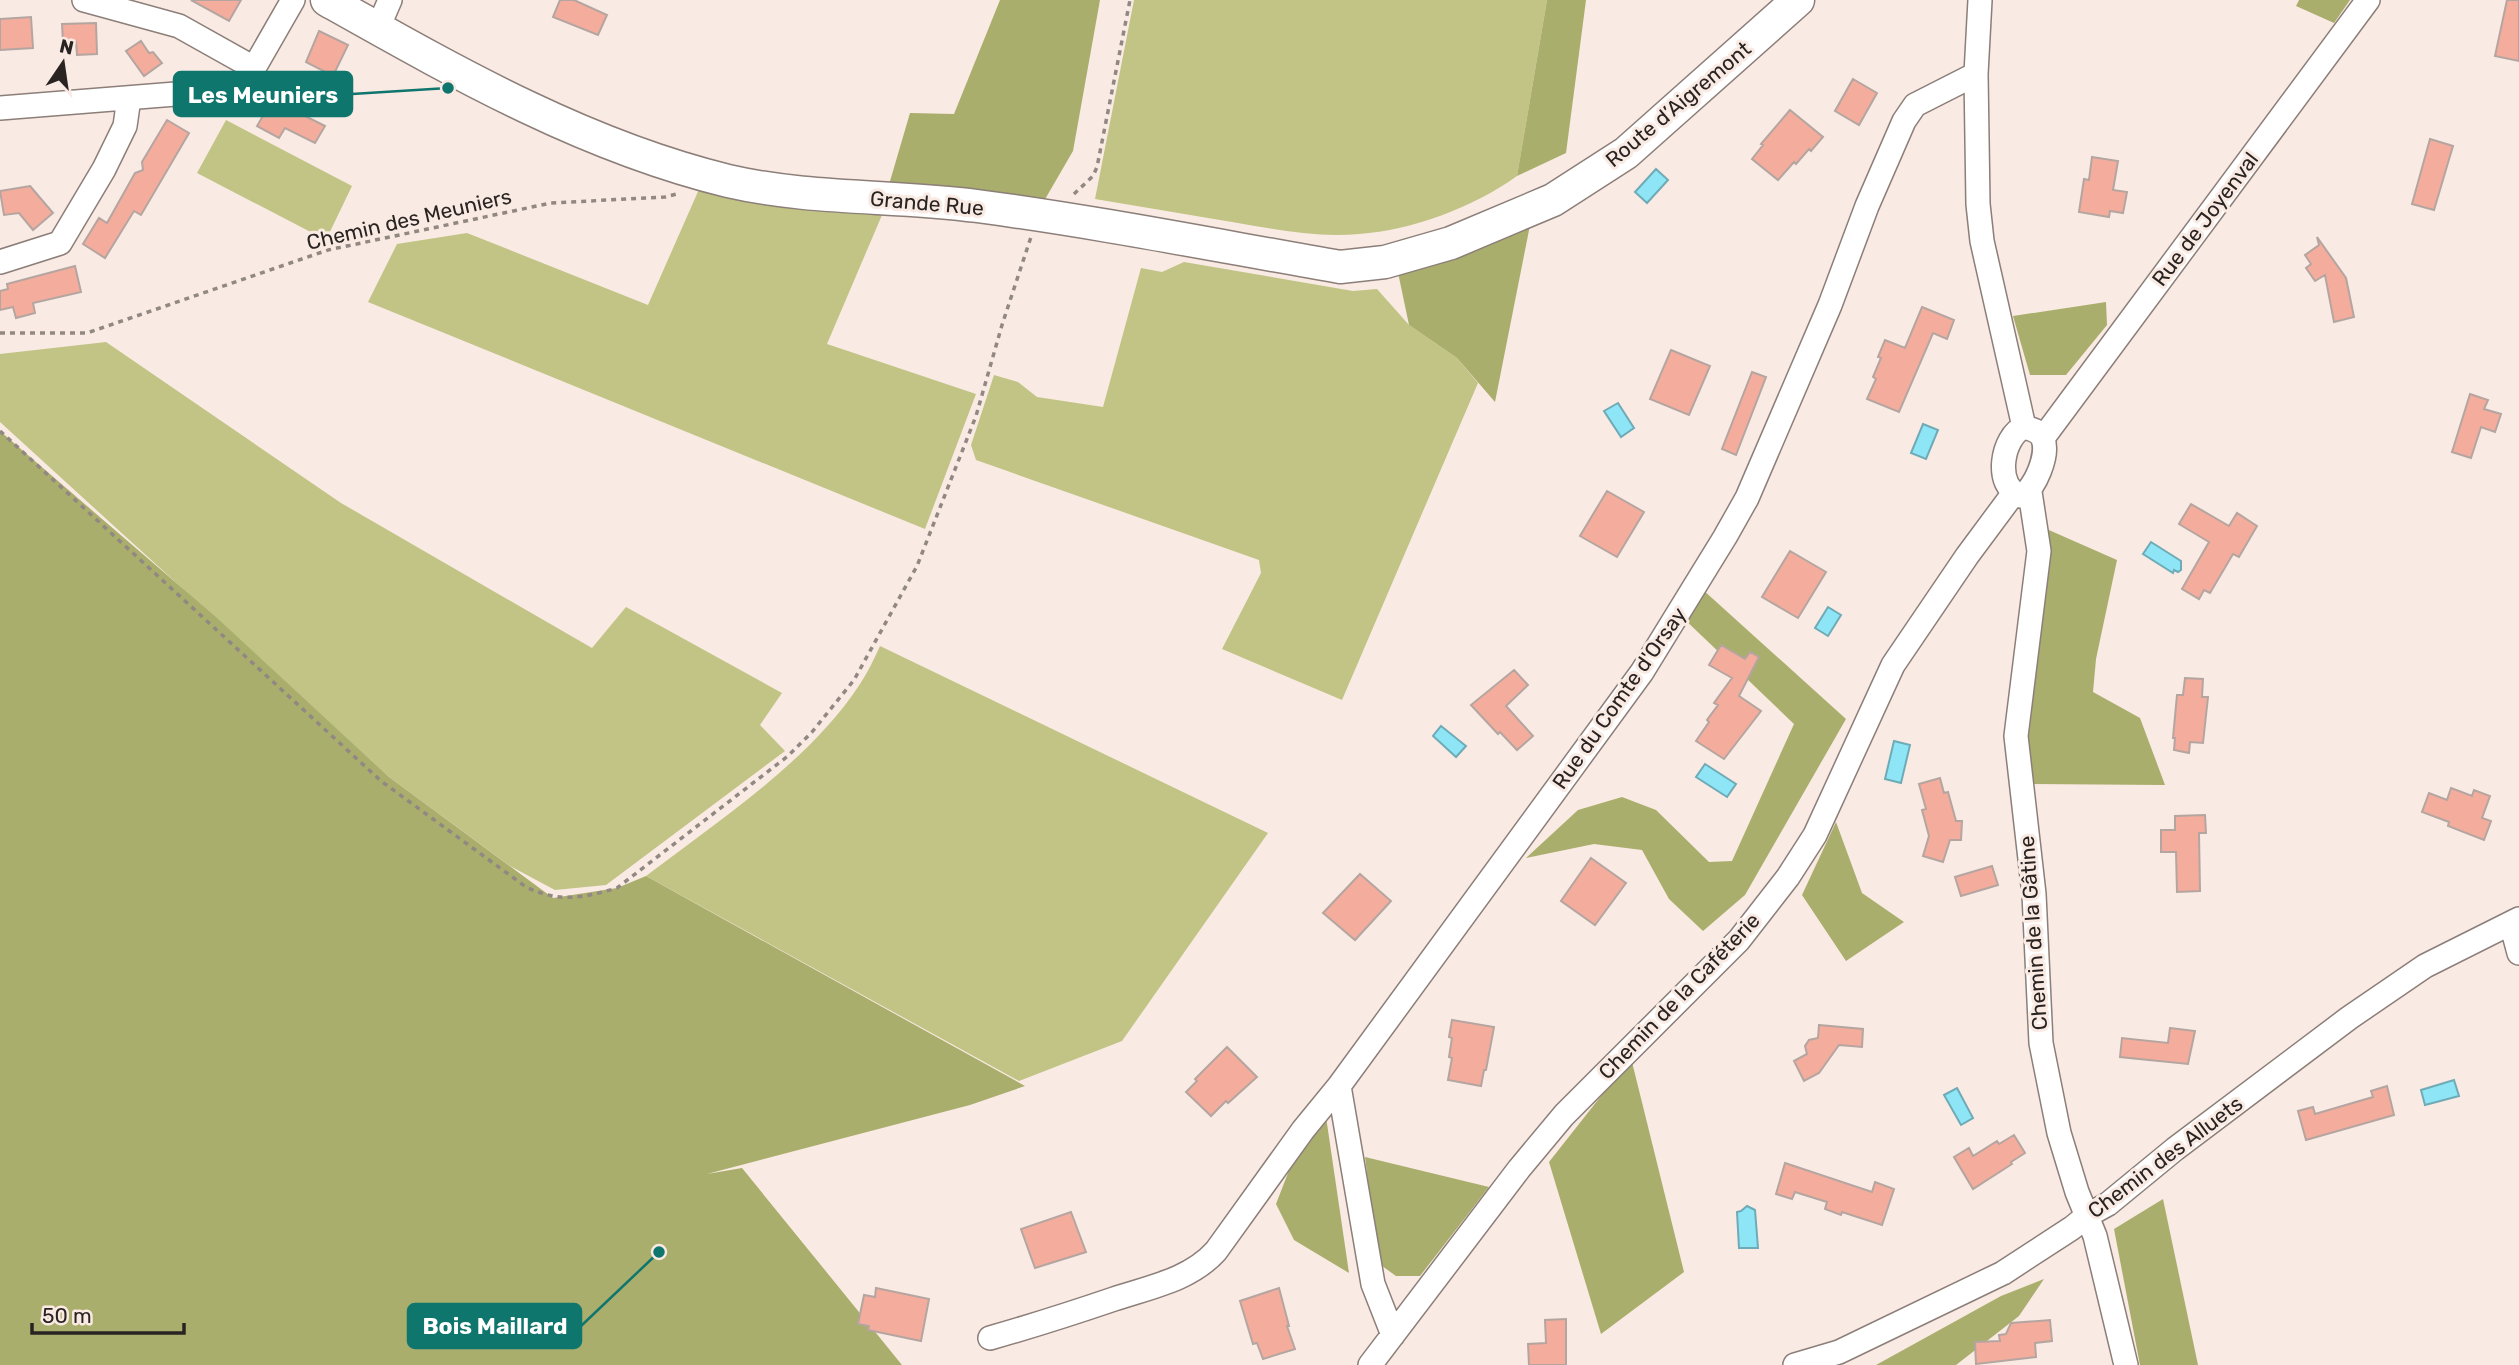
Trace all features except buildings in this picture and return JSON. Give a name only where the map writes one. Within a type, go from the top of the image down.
[{"type":"street","points":[[84,0],[179,26],[254,68]]},
{"type":"street","points":[[0,108],[238,89],[254,68],[293,0]]},
{"type":"street","name":"Grande Rue","points":[[327,0],[471,81],[534,111],[637,153],[703,174],[803,195],[976,206],[1339,267],[1385,262],[1451,243],[1553,200]]},
{"type":"street","points":[[378,29],[390,0]]},
{"type":"street","name":"Route d’Aigremont","points":[[1553,200],[1626,153],[1798,0]]},
{"type":"street","points":[[1980,0],[1976,74],[1978,204],[1982,242],[2042,459],[2021,493]]},
{"type":"street","name":"Rue de Joyenval","points":[[2021,493],[2006,486],[2002,473],[2011,440],[2018,429],[2033,432],[2368,0]]},
{"type":"street","name":"Rue du Comte d'Orsay","points":[[990,1338],[1181,1277],[1203,1265],[1339,1086],[1642,671],[1747,498],[1904,121],[1915,105],[1976,74]]},
{"type":"street","points":[[0,262],[60,243],[104,169],[125,126],[129,98]]},
{"type":"street","name":"Chemin de la Gâtine","points":[[2021,493],[2039,551],[2016,736],[2034,894],[2041,1044],[2059,1133],[2077,1192],[2088,1215],[2126,1365]]},
{"type":"street","name":"Chemin de la Caféterie","points":[[1370,1365],[1519,1169],[1564,1115],[1739,940],[1788,877],[1815,835],[1893,665],[1959,567],[2021,493]]},
{"type":"street","points":[[2515,921],[2519,953]]},
{"type":"street","name":"Chemin des Alluets","points":[[1795,1365],[1839,1352],[2003,1273],[2108,1204],[2175,1149],[2349,1018],[2425,966],[2515,921]]},
{"type":"street","points":[[1339,1086],[1373,1284],[1393,1335]]},
{"type":"path","points":[[0,431],[381,781],[526,887],[553,898],[590,896],[617,888],[780,763],[812,732],[854,680],[917,566],[956,470],[976,416],[1002,325],[1039,216],[1068,199],[1093,176],[1130,0]]},
{"type":"path","name":"Chemin des Meuniers","points":[[0,333],[87,333],[328,250],[551,204],[665,197],[686,192],[703,174]]},
{"type":"green space","points":[[1000,0],[1100,0],[1073,151],[1044,201],[888,188],[910,113],[954,114]]},
{"type":"green space","points":[[1134,0],[1547,0],[1517,176],[1481,198],[1441,216],[1400,228],[1343,235],[1279,230],[1095,199]]},
{"type":"green space","points":[[1547,0],[1586,0],[1566,153],[1517,176]]},
{"type":"green space","points":[[2299,0],[2350,0],[2334,23],[2296,6]]},
{"type":"green space","points":[[226,120],[352,186],[326,240],[197,173]]},
{"type":"green space","points":[[700,187],[790,204],[882,215],[827,344],[976,394],[925,529],[368,302],[397,244],[467,233],[648,305]]},
{"type":"green space","points":[[1532,215],[1495,402],[1457,358],[1409,325],[1396,263]]},
{"type":"green space","points":[[1184,262],[1353,291],[1377,289],[1409,325],[1457,358],[1478,383],[1342,700],[1222,649],[1261,573],[1259,560],[976,460],[971,445],[994,375],[1018,382],[1037,397],[1103,407],[1141,268],[1162,272]]},
{"type":"green space","points":[[2106,302],[2107,325],[2066,375],[2030,375],[2013,316]]},
{"type":"green space","points":[[106,342],[341,503],[592,648],[626,607],[782,693],[760,725],[785,751],[606,885],[555,890],[510,866],[389,777],[0,422],[0,354]]},
{"type":"green space","points":[[0,431],[217,618],[389,777],[553,898],[617,888],[646,876],[1025,1086],[970,1105],[707,1174],[742,1168],[902,1365],[0,1365]]},
{"type":"green space","points":[[2042,527],[2117,560],[2096,659],[2093,692],[2140,718],[2165,785],[2019,784]]},
{"type":"green space","points":[[1702,589],[1846,719],[1745,895],[1703,931],[1669,899],[1642,850],[1594,844],[1526,858],[1578,810],[1622,797],[1656,810],[1709,862],[1732,861],[1794,724],[1680,615]]},
{"type":"green space","points":[[880,646],[1268,833],[1122,1041],[1019,1081],[646,876],[761,788],[816,739],[860,684]]},
{"type":"green space","points":[[1836,822],[1862,893],[1904,922],[1846,961],[1802,895]]},
{"type":"green space","points":[[1631,1058],[1684,1272],[1601,1334],[1549,1162]]},
{"type":"green space","points":[[1325,1110],[1349,1273],[1294,1240],[1276,1204],[1295,1155]]},
{"type":"green space","points":[[1365,1157],[1489,1187],[1420,1276],[1396,1276],[1378,1263]]},
{"type":"green space","points":[[2163,1199],[2198,1365],[2140,1365],[2114,1229]]},
{"type":"green space","points":[[2044,1279],[2019,1316],[1956,1365],[1876,1365],[2001,1296]]},
{"type":"water","points":[[1656,169],[1668,180],[1647,203],[1635,192]]},
{"type":"water","points":[[1618,403],[1634,428],[1621,437],[1604,411]]},
{"type":"water","points":[[1923,424],[1938,430],[1926,459],[1911,453]]},
{"type":"water","points":[[2151,542],[2181,561],[2181,570],[2174,570],[2173,573],[2143,554]]},
{"type":"water","points":[[1828,607],[1841,615],[1828,636],[1815,628]]},
{"type":"water","points":[[1441,726],[1466,746],[1456,757],[1433,736]]},
{"type":"water","points":[[1894,741],[1910,745],[1901,783],[1885,779]]},
{"type":"water","points":[[1705,764],[1736,784],[1727,797],[1696,777]]},
{"type":"water","points":[[2454,1080],[2459,1096],[2425,1105],[2421,1090]]},
{"type":"water","points":[[1957,1088],[1973,1118],[1961,1125],[1944,1095]]},
{"type":"water","points":[[1747,1206],[1755,1210],[1758,1248],[1739,1248],[1737,1212]]},
{"type":"place","name":"Les Meuniers","points":[[448,88]]},
{"type":"place","name":"Bois Maillard","points":[[659,1252]]}]
